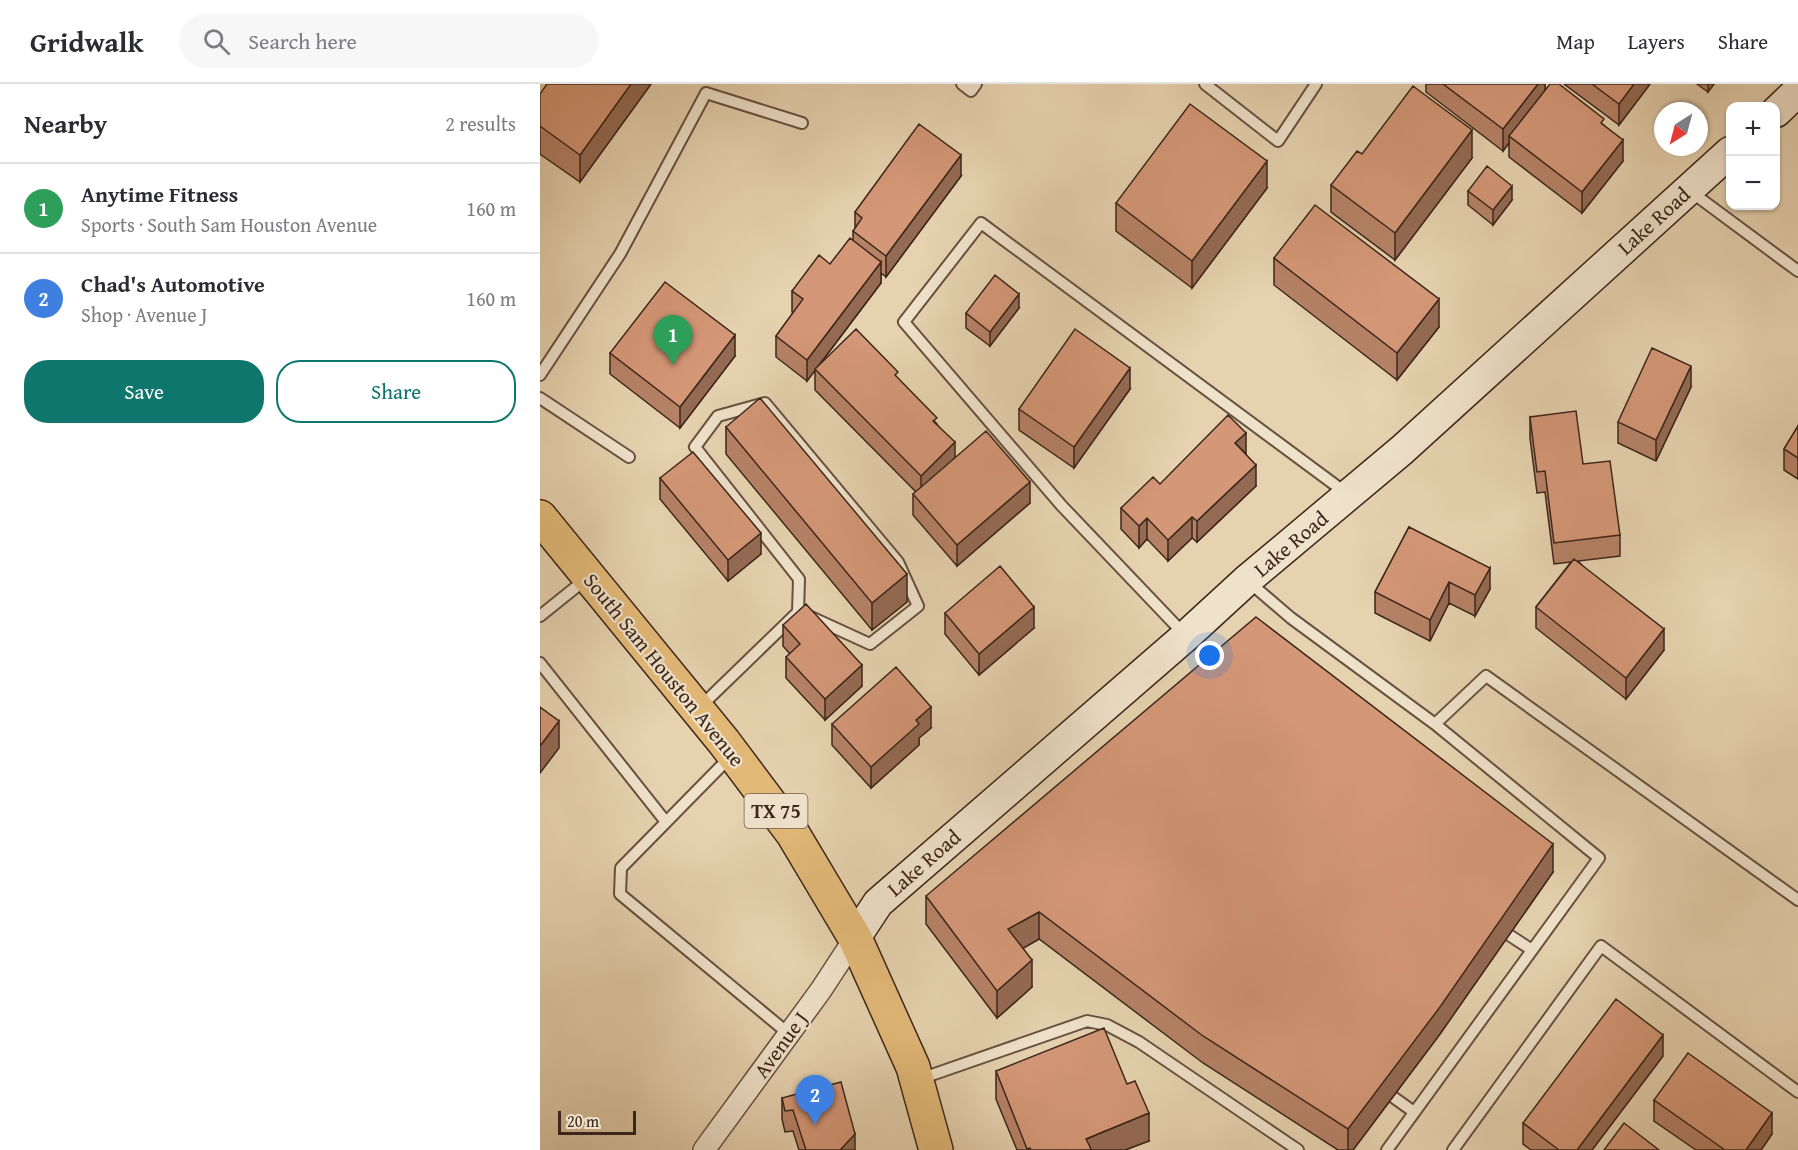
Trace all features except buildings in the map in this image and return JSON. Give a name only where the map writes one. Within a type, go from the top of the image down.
[{"type":"main road","name":"South Sam Houston Avenue","points":[[540,517],[733,754],[793,834],[855,938],[913,1067],[936,1150]]},
{"type":"street","points":[[1780,108],[1798,92]]},
{"type":"street","name":"Lake Road","points":[[855,938],[878,903],[1186,636],[1247,580],[1349,495],[1728,156]]},
{"type":"street","name":"Avenue J","points":[[704,1150],[789,1034],[855,938]]},
{"type":"lane","points":[[962,84],[971,91],[976,84]]},
{"type":"lane","points":[[1205,84],[1278,141],[1316,84]]},
{"type":"lane","points":[[540,375],[620,254],[706,93],[802,123]]},
{"type":"lane","points":[[1689,190],[1798,271]]},
{"type":"lane","points":[[1186,636],[1061,505],[904,322],[981,223],[1349,495]]},
{"type":"lane","points":[[540,398],[629,457]]},
{"type":"lane","points":[[697,709],[798,612],[799,579],[695,447],[718,416],[765,403],[898,562],[918,606],[870,644],[798,612]]},
{"type":"lane","points":[[540,616],[589,577]]},
{"type":"lane","points":[[1247,580],[1291,618],[1435,724],[1599,858],[1387,1150]]},
{"type":"lane","points":[[540,663],[666,822]]},
{"type":"lane","points":[[1435,724],[1486,676],[1798,900]]},
{"type":"lane","points":[[733,754],[621,868],[620,894],[789,1034]]},
{"type":"lane","points":[[1509,935],[1532,950]]},
{"type":"lane","points":[[1453,1150],[1601,946],[1798,1092]]},
{"type":"lane","points":[[917,1080],[1087,1022],[1107,1025],[1139,1042],[1298,1150]]},
{"type":"lane","points":[[1393,1097],[1414,1112]]},
{"type":"place","name":"Anytime Fitness","points":[[673,365]]},
{"type":"place","name":"Chad's Automotive","points":[[815,1125]]}]
